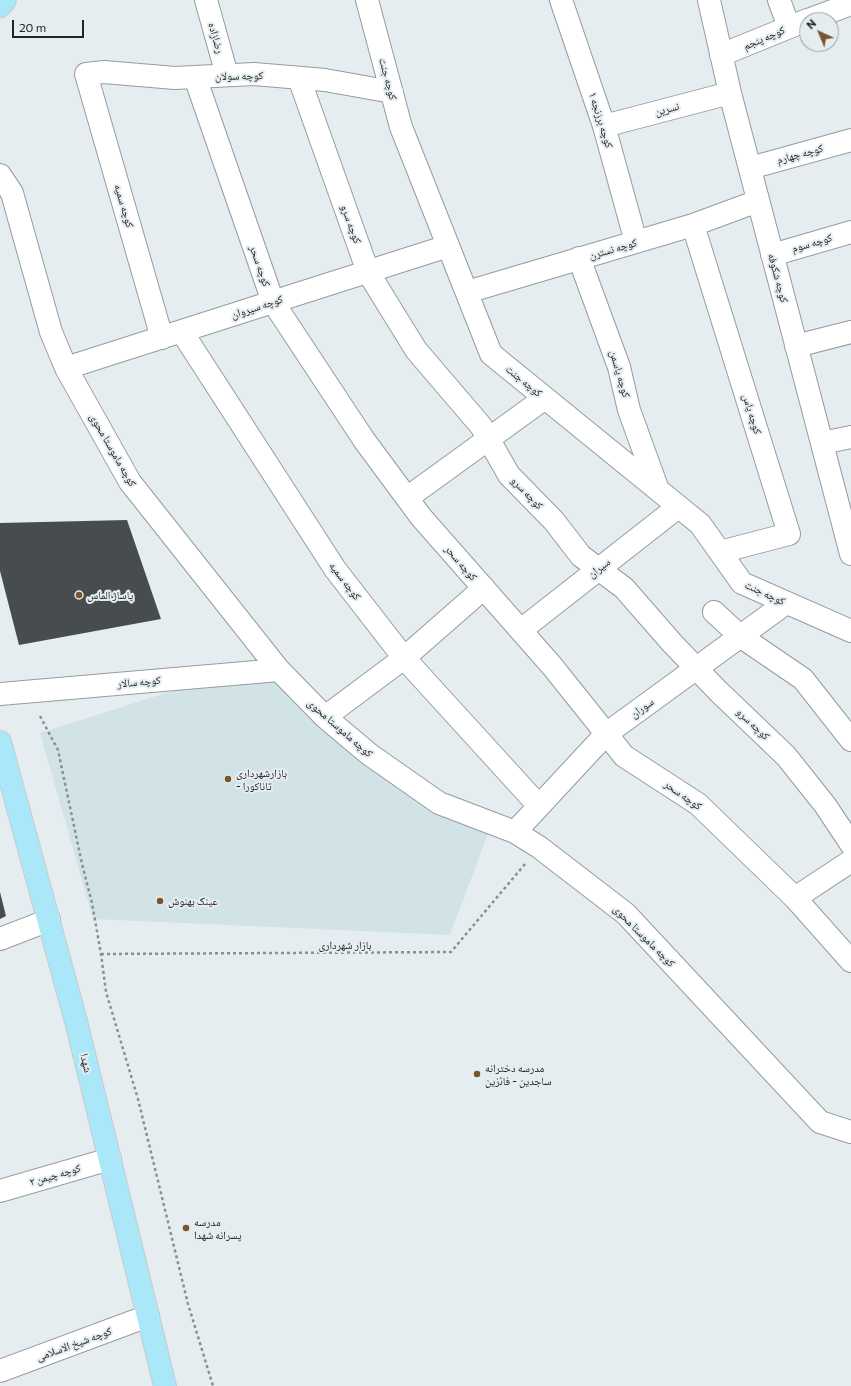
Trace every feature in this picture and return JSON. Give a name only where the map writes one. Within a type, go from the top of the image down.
[{"type":"main road","points":[[0,6],[4,0]]},
{"type":"main road","name":"شهدا","points":[[0,742],[77,1024],[165,1386]]},
{"type":"street","name":"رضازاده","points":[[206,0],[227,75]]},
{"type":"street","name":"کوچه جنت","points":[[367,0],[401,127],[491,354],[700,524],[742,583],[851,631]]},
{"type":"street","name":"کوچه برزنجه ۱","points":[[561,0],[604,126],[636,242]]},
{"type":"street","name":"کوچه شکوفه","points":[[709,0],[730,93],[851,554]]},
{"type":"street","points":[[778,0],[799,21]]},
{"type":"street","name":"کوچه پنجم","points":[[830,12],[851,4]]},
{"type":"street","name":"کوچه پنجم","points":[[721,55],[799,24]]},
{"type":"street","name":"کوچه سولان","points":[[86,74],[104,72],[175,78],[254,74],[325,80],[392,92]]},
{"type":"street","name":"کوچه سمیه","points":[[86,74],[162,338]]},
{"type":"street","name":"کوچه سحر","points":[[195,77],[273,302],[364,440],[421,517],[552,666],[624,756],[698,804],[795,898],[851,961]]},
{"type":"street","name":"کوچه سرو","points":[[299,78],[368,272],[416,350],[481,426],[509,475],[554,521],[581,556],[624,588],[672,643],[718,691],[786,756],[825,805],[851,844]]},
{"type":"street","name":"نسرین","points":[[604,126],[730,93]]},
{"type":"street","name":"کوچه چهارم","points":[[750,168],[851,140]]},
{"type":"street","name":"کوچه ماموستا محوی","points":[[0,175],[12,193],[51,332],[66,368],[130,482],[279,670],[325,717],[368,754],[439,803],[515,832],[539,847],[626,914],[820,1122],[851,1132]]},
{"type":"street","name":"کوچه نسترن","points":[[467,292],[693,225],[758,201]]},
{"type":"street","name":"کوچه یاس","points":[[693,225],[789,534],[720,552]]},
{"type":"street","name":"کوچه سوم","points":[[772,255],[851,232]]},
{"type":"street","name":"کوچه سیروان","points":[[66,368],[448,246]]},
{"type":"street","name":"کوچه یاسمن","points":[[580,258],[619,367],[629,410],[658,490]]},
{"type":"street","name":"کوچه سمیه","points":[[182,332],[335,569],[404,658],[539,806]]},
{"type":"street","points":[[796,346],[851,332]]},
{"type":"street","points":[[407,498],[545,398]]},
{"type":"street","points":[[822,443],[851,437]]},
{"type":"street","name":"سیران","points":[[521,630],[678,507]]},
{"type":"street","points":[[325,717],[404,658],[484,588]]},
{"type":"street","name":"سوران","points":[[515,832],[606,734],[786,603]]},
{"type":"street","points":[[714,612],[740,636],[803,680],[851,740]]},
{"type":"street","name":"کوچه سالار","points":[[0,694],[279,670]]},
{"type":"street","points":[[795,898],[851,861]]},
{"type":"street","points":[[0,939],[49,920]]},
{"type":"street","name":"کوچه چیمن ۲","points":[[0,1191],[110,1159]]},
{"type":"street","name":"کوچه شیخ الاسلامی","points":[[0,1371],[148,1316]]},
{"type":"path","points":[[40,716],[58,750],[92,904],[106,992],[138,1099],[188,1304],[213,1386]]},
{"type":"path","name":"بازار شهرداری","points":[[101,954],[451,952],[539,847]]},
{"type":"shaded area","name":"بازارشهرداری - تاناکورا","points":[[279,657],[325,717],[491,826],[450,935],[93,919],[40,733]]},
{"type":"building","name":"پاساژ الماس","points":[[127,520],[161,619],[19,645],[0,571],[0,523]]},
{"type":"building","points":[[0,892],[6,916],[0,919]]},
{"type":"place","name":"پاساژ الماس","points":[[79,595]]},
{"type":"place","name":"بازارشهرداری - تاناکورا","points":[[228,779]]},
{"type":"place","name":"عینک بهنوش","points":[[160,901]]},
{"type":"place","name":"مدرسه دخترانه ساجدین - فائزین","points":[[477,1074]]},
{"type":"place","name":"مدرسه پسرانه شهدا","points":[[186,1228]]}]
